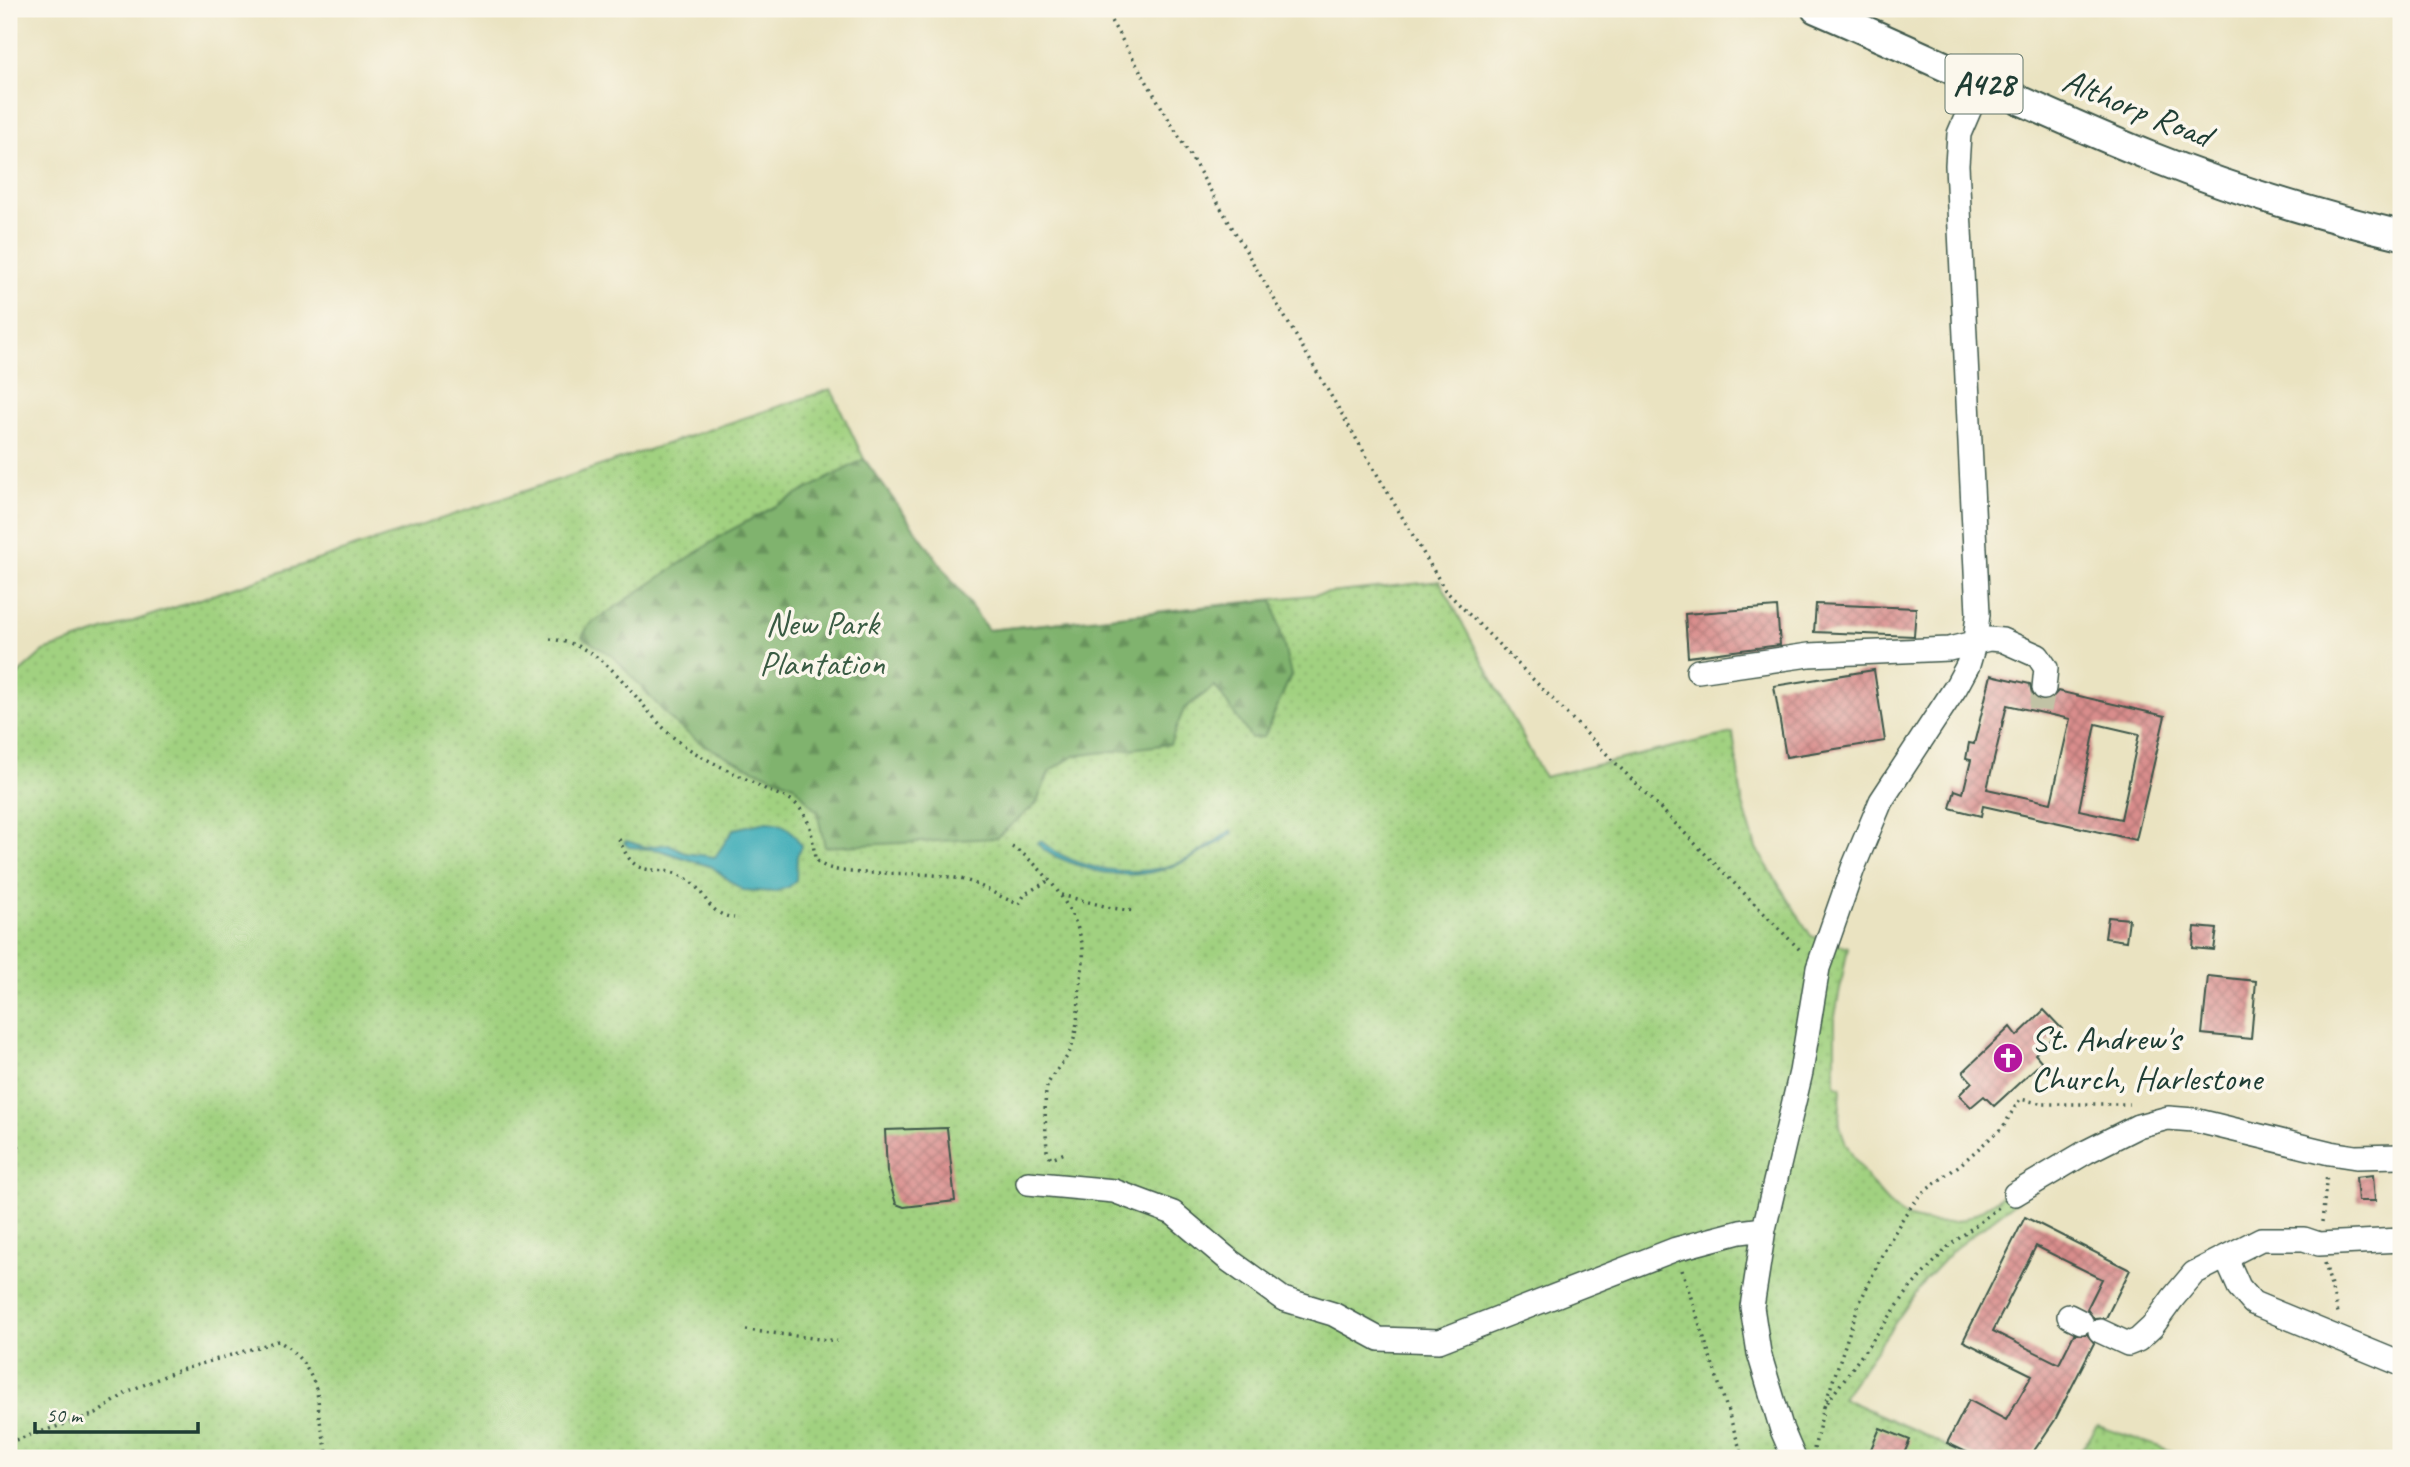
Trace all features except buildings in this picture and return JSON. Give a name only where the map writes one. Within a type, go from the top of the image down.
[{"type":"main road","name":"Althorp Road","points":[[1816,9],[2069,122],[2182,168],[2285,203],[2401,235]]},
{"type":"street","points":[[1794,1458],[1782,1430],[1759,1353],[1752,1307],[1764,1229],[1801,1072],[1818,968],[1853,867],[1881,801],[1956,687],[1968,665],[1975,641],[1978,614],[1957,166],[1959,134],[1981,83]]},
{"type":"street","points":[[1699,671],[1809,655],[1949,649],[1975,641],[2002,640],[2038,656],[2046,667],[2045,688]]},
{"type":"street","points":[[2015,1194],[2085,1152],[2138,1126],[2168,1118],[2194,1120],[2330,1153],[2356,1157],[2401,1156]]},
{"type":"street","points":[[1028,1183],[1114,1191],[1173,1213],[1230,1261],[1283,1299],[1333,1314],[1380,1339],[1439,1341],[1676,1249],[1740,1232],[1764,1229]]},
{"type":"street","points":[[2083,1323],[2128,1344],[2138,1340],[2152,1327],[2194,1273],[2261,1238],[2304,1239],[2319,1244],[2401,1240]]},
{"type":"street","points":[[2226,1258],[2239,1287],[2253,1303],[2401,1364]]},
{"type":"path","points":[[1104,9],[1445,590],[1818,968]]},
{"type":"path","points":[[550,639],[571,642],[606,665],[621,677],[684,746],[729,772],[790,799],[808,820],[815,858],[823,867],[863,873],[924,875],[965,880],[1019,904],[1025,894],[1048,881]]},
{"type":"path","points":[[619,839],[627,857],[637,866],[647,871],[687,878],[720,916],[734,918]]},
{"type":"path","points":[[1012,847],[1021,852],[1060,895],[1073,917],[1083,950],[1079,1009],[1072,1045],[1046,1090],[1047,1151],[1051,1158],[1065,1153]]},
{"type":"path","points":[[1060,895],[1134,911]]},
{"type":"path","points":[[1812,1458],[1824,1407],[1859,1304],[1882,1255],[1904,1216],[1921,1194],[2003,1127],[2020,1099],[2044,1104],[2129,1104]]},
{"type":"path","points":[[9,1157],[22,1143]]},
{"type":"path","points":[[2330,1153],[2319,1244],[2339,1318]]},
{"type":"path","points":[[1824,1407],[1911,1287],[1949,1246],[2015,1194]]},
{"type":"path","points":[[1676,1249],[1743,1458]]},
{"type":"path","points":[[746,1330],[837,1341]]},
{"type":"path","points":[[9,1442],[96,1413],[129,1391],[174,1372],[278,1341],[306,1367],[313,1380],[318,1394],[319,1416],[328,1458]]},
{"type":"green space","points":[[831,389],[864,459],[988,630],[1440,581],[1544,777],[1733,733],[1742,801],[1756,848],[1811,936],[1848,947],[1835,1016],[1835,1084],[1841,1087],[1839,1120],[1848,1148],[1886,1201],[1905,1216],[1916,1220],[1942,1223],[1962,1220],[1984,1209],[2010,1190],[2018,1200],[1954,1249],[1926,1279],[1842,1398],[1921,1433],[1969,1458],[9,1458],[9,682],[44,651]]},
{"type":"green space","name":"New Park Plantation","points":[[864,459],[988,630],[1273,600],[1291,675],[1264,737],[1251,738],[1215,686],[1184,709],[1170,744],[1074,756],[1050,771],[1036,804],[996,838],[825,847],[817,812],[794,785],[746,766],[702,744],[674,723],[614,657],[582,637],[589,625],[727,532]]},
{"type":"green space","points":[[2098,1426],[2186,1456],[2191,1458],[2075,1458]]},
{"type":"water","points":[[766,822],[787,828],[801,846],[797,856],[796,880],[789,887],[774,892],[742,890],[712,867],[659,850],[629,847],[624,843],[626,841],[646,847],[669,844],[686,853],[715,857],[734,829]]},
{"type":"water","points":[[1231,830],[1233,833],[1214,846],[1176,865],[1138,874],[1097,871],[1074,864],[1054,856],[1037,843],[1041,841],[1056,852],[1090,866],[1108,870],[1146,870],[1181,862],[1207,848]]},
{"type":"tunnel","points":[[2040,710],[2044,688]]},
{"type":"place","name":"St. Andrew's Church, Harlestone","points":[[2008,1058]]}]
